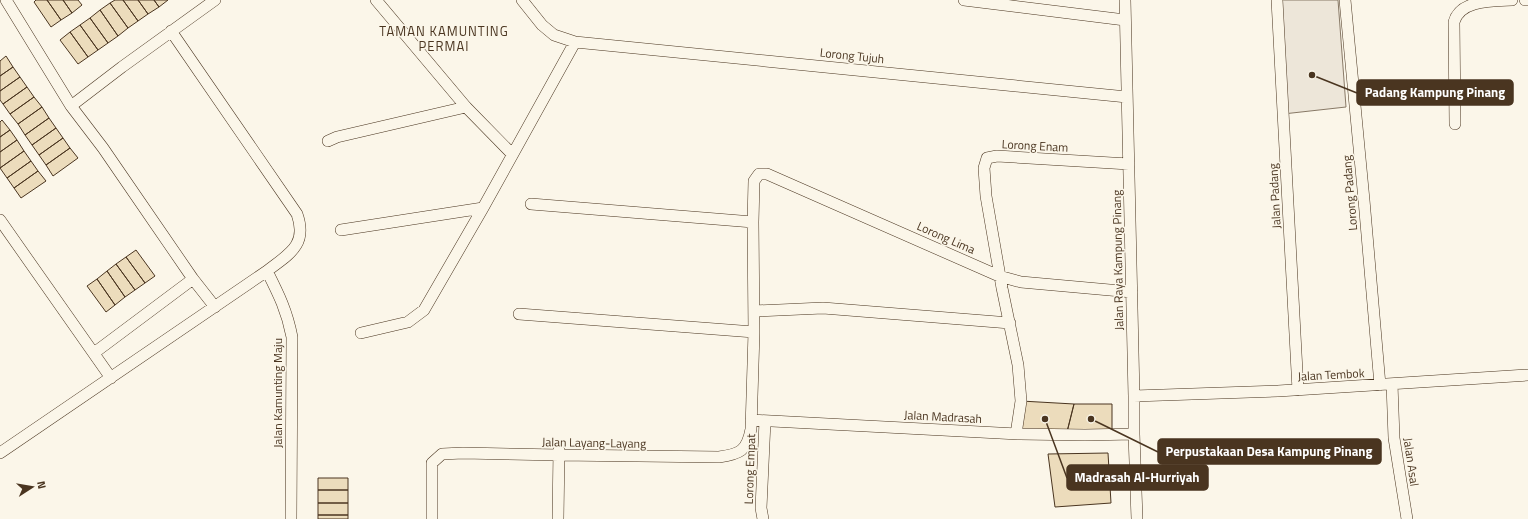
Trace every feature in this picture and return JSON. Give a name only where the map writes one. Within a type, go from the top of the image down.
[{"type":"street","points":[[6,0],[71,106],[103,148],[193,279],[215,307]]},
{"type":"street","points":[[71,106],[215,0]]},
{"type":"street","points":[[376,0],[466,107],[512,154]]},
{"type":"street","name":"Lorong Tujuh","points":[[522,0],[542,25],[554,35],[575,42],[1127,97]]},
{"type":"street","points":[[964,0],[1126,20]]},
{"type":"street","name":"Jalan Raya Kampung Pinang","points":[[1125,0],[1136,519]]},
{"type":"street","name":"Jalan Padang","points":[[1277,0],[1298,390]]},
{"type":"street","name":"Lorong Padang","points":[[1345,0],[1380,385]]},
{"type":"street","points":[[1455,124],[1455,14],[1465,5],[1472,2],[1512,0]]},
{"type":"street","points":[[2,447],[111,378],[267,271],[294,250],[300,238],[301,225],[298,214],[171,31]]},
{"type":"street","points":[[361,333],[408,322],[424,310],[483,208],[575,42]]},
{"type":"street","points":[[328,141],[337,137],[466,107]]},
{"type":"street","name":"Lorong Enam","points":[[999,276],[986,196],[984,168],[987,158],[997,156],[1129,164]]},
{"type":"street","name":"Lorong Lima","points":[[753,222],[754,181],[759,174],[767,174],[999,276],[1021,282],[1132,292]]},
{"type":"street","points":[[531,204],[753,222],[754,332],[751,420]]},
{"type":"street","points":[[341,230],[483,208]]},
{"type":"street","points":[[0,220],[55,301],[111,378]]},
{"type":"street","name":"Jalan Kamunting Maju","points":[[267,271],[284,305],[288,316],[292,337],[291,519]]},
{"type":"street","points":[[999,276],[1018,365],[1021,401],[1016,434]]},
{"type":"street","points":[[94,353],[193,279]]},
{"type":"street","points":[[754,311],[823,308],[1010,323]]},
{"type":"street","points":[[519,314],[754,332]]},
{"type":"street","name":"Jalan Tembok","points":[[1134,396],[1298,390],[1528,375]]},
{"type":"street","name":"Jalan Asal","points":[[1392,384],[1394,438],[1407,519]]},
{"type":"street","name":"Jalan Madrasah","points":[[751,420],[1066,436],[1134,434]]},
{"type":"street","name":"Jalan Layang-Layang","points":[[432,519],[432,463],[442,454],[559,452],[719,457],[735,454],[744,449],[749,440],[751,420]]},
{"type":"street","name":"Lorong Empat","points":[[763,519],[761,508],[765,421]]},
{"type":"street","points":[[558,519],[559,452]]},
{"type":"shaded area","points":[[1277,0],[1338,0],[1346,107],[1283,114]]},
{"type":"building","points":[[36,0],[47,0],[61,20],[51,27],[34,2]]},
{"type":"building","points":[[47,0],[63,0],[72,13],[61,20]]},
{"type":"building","points":[[63,0],[78,0],[82,5],[72,13]]},
{"type":"building","points":[[115,0],[123,0],[138,21],[128,28],[110,3]]},
{"type":"building","points":[[123,0],[138,0],[148,14],[138,21]]},
{"type":"building","points":[[138,0],[154,0],[159,7],[148,14]]},
{"type":"building","points":[[154,0],[168,0],[159,7]]},
{"type":"building","points":[[110,3],[128,28],[118,36],[100,10]]},
{"type":"building","points":[[100,10],[118,36],[108,43],[90,18]]},
{"type":"building","points":[[90,18],[108,43],[98,50],[80,25]]},
{"type":"building","points":[[80,25],[98,50],[88,57],[70,32]]},
{"type":"building","points":[[70,32],[88,57],[78,64],[60,40]]},
{"type":"building","points":[[6,56],[13,67],[0,76],[0,61]]},
{"type":"building","points":[[13,67],[20,77],[0,91],[0,76]]},
{"type":"building","points":[[20,77],[27,87],[3,104],[0,100],[0,91]]},
{"type":"building","points":[[27,87],[34,97],[10,114],[3,104]]},
{"type":"building","points":[[34,97],[42,107],[18,124],[10,114]]},
{"type":"building","points":[[42,107],[49,118],[25,135],[18,124]]},
{"type":"building","points":[[49,118],[56,128],[32,145],[25,135]]},
{"type":"building","points":[[2,120],[10,130],[0,137],[0,122]]},
{"type":"building","points":[[56,128],[63,138],[39,155],[32,145]]},
{"type":"building","points":[[10,130],[17,140],[0,152],[0,137]]},
{"type":"building","points":[[63,138],[70,148],[46,165],[39,155]]},
{"type":"building","points":[[17,140],[24,151],[0,168],[0,152]]},
{"type":"building","points":[[70,148],[78,158],[53,176],[46,165]]},
{"type":"building","points":[[24,151],[31,161],[7,178],[0,168]]},
{"type":"building","points":[[31,161],[38,171],[14,188],[7,178]]},
{"type":"building","points":[[38,171],[46,181],[21,198],[14,188]]},
{"type":"building","points":[[136,250],[155,276],[145,283],[126,257]]},
{"type":"building","points":[[126,257],[145,283],[135,290],[116,264]]},
{"type":"building","points":[[116,264],[135,290],[125,297],[107,271]]},
{"type":"building","points":[[107,271],[125,297],[115,305],[97,279]]},
{"type":"building","points":[[97,279],[115,305],[106,312],[87,286]]},
{"type":"building","points":[[1021,401],[1074,404],[1066,436],[1020,434]]},
{"type":"building","points":[[1074,404],[1112,404],[1112,435],[1066,436]]},
{"type":"building","points":[[1108,453],[1111,503],[1055,507],[1048,454]]},
{"type":"building","points":[[318,478],[348,478],[348,490],[318,490]]},
{"type":"building","points":[[318,490],[348,490],[348,503],[318,503]]},
{"type":"building","points":[[318,503],[348,503],[348,515],[318,515]]},
{"type":"building","points":[[318,515],[348,515],[348,519],[318,519]]},
{"type":"place","name":"Padang Kampung Pinang","points":[[1312,75]]},
{"type":"place","name":"Madrasah Al-Hurriyah","points":[[1045,419]]},
{"type":"place","name":"Perpustakaan Desa Kampung Pinang","points":[[1091,419]]},
{"type":"district","name":"TAMAN KAMUNTING PERMAI","points":[[444,38]]}]
